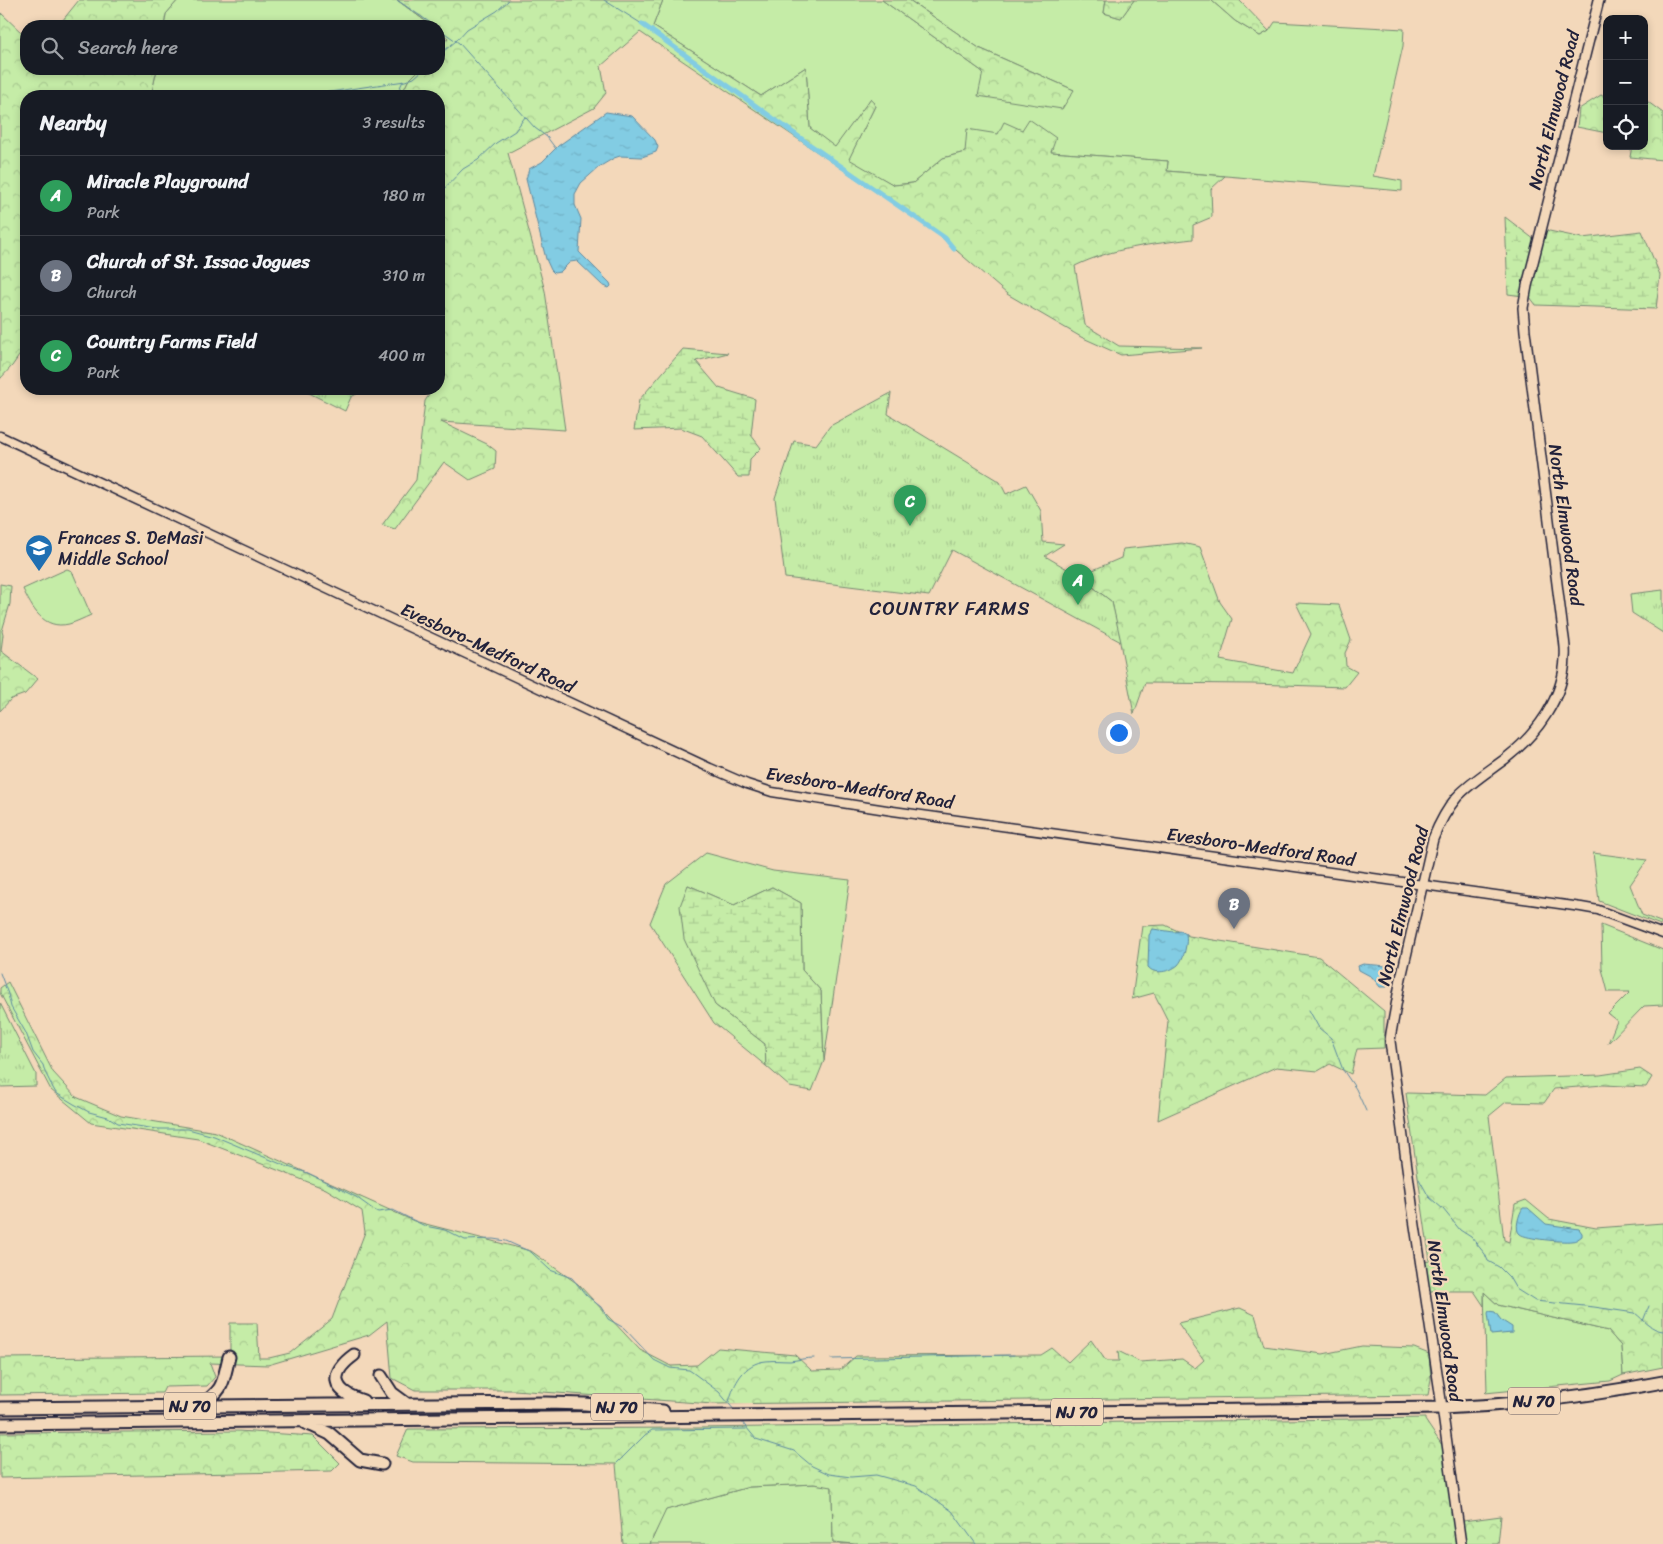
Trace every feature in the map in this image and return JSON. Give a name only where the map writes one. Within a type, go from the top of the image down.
[{"type":"highway","points":[[354,1355],[337,1373],[339,1386],[348,1396],[371,1404]]},
{"type":"highway","points":[[200,1406],[220,1389],[229,1357]]},
{"type":"highway","points":[[381,1376],[392,1393],[408,1404]]},
{"type":"highway","name":"NJ 70","points":[[0,1424],[1442,1408],[1474,1407],[1601,1393],[1663,1382]]},
{"type":"highway","name":"NJ 70","points":[[0,1408],[571,1403],[735,1416]]},
{"type":"highway","points":[[296,1421],[322,1430],[360,1460],[382,1464]]},
{"type":"main road","name":"North Elmwood Road","points":[[1461,1544],[1390,1041],[1401,978],[1432,839],[1444,814],[1458,796],[1509,756],[1535,731],[1552,705],[1564,667],[1564,631],[1538,443],[1523,308],[1598,0]]},
{"type":"street","name":"Evesboro-Medford Road","points":[[0,436],[710,768],[760,788],[785,795],[1598,910],[1663,934]]},
{"type":"green space","points":[[79,0],[178,0],[166,14],[165,20],[63,20]]},
{"type":"green space","points":[[178,0],[397,0],[424,20],[165,20],[166,14]]},
{"type":"green space","points":[[397,0],[663,0],[653,26],[761,96],[806,67],[810,128],[835,147],[871,98],[875,106],[849,159],[894,185],[913,183],[943,158],[965,152],[967,129],[998,134],[1004,122],[1022,130],[1029,119],[1056,138],[1051,152],[1168,161],[1167,171],[1225,176],[1211,189],[1212,217],[1193,225],[1193,239],[1118,251],[1075,266],[1085,325],[1119,346],[1202,348],[1121,355],[1081,337],[1007,294],[935,232],[640,32],[601,66],[606,93],[594,108],[508,153],[545,291],[565,430],[441,422],[487,444],[496,451],[495,469],[470,480],[444,462],[395,529],[382,525],[416,480],[425,401],[429,395],[445,395],[445,90],[404,90],[408,81],[414,75],[445,75],[445,41],[448,38],[445,36],[445,20],[424,20]]},
{"type":"green space","points":[[663,0],[882,0],[983,72],[1074,90],[979,48],[909,0],[1106,0],[1104,13],[1121,18],[1134,0],[1211,0],[1235,21],[1260,36],[1269,31],[1275,22],[1404,29],[1403,46],[1373,176],[1402,181],[1402,191],[1167,171],[1168,161],[1051,152],[1023,131],[998,134],[965,152],[943,158],[913,183],[894,185],[848,160],[875,106],[871,98],[835,148],[810,128],[806,67],[761,96],[653,26]]},
{"type":"green space","points":[[882,0],[909,0],[979,48],[1074,90],[1062,109],[978,96],[983,72]]},
{"type":"green space","points":[[1106,0],[1134,0],[1121,18],[1104,13]]},
{"type":"green space","points":[[1211,0],[1239,0],[1269,31],[1260,36],[1235,21]]},
{"type":"green space","points":[[0,12],[20,31],[20,75],[156,75],[152,90],[20,90],[20,355],[0,379]]},
{"type":"green space","points":[[156,75],[414,75],[408,81],[404,90],[152,90]]},
{"type":"green space","points":[[1601,95],[1603,96],[1603,132],[1577,127],[1579,109]]},
{"type":"green space","points":[[1648,102],[1663,113],[1663,160],[1630,157],[1631,150],[1648,150]]},
{"type":"green space","points":[[1505,217],[1535,240],[1540,229],[1582,238],[1642,231],[1660,275],[1656,309],[1536,305],[1530,297],[1508,294]]},
{"type":"green space","points":[[683,349],[728,353],[696,361],[719,388],[755,399],[751,435],[761,448],[750,459],[749,477],[738,477],[702,436],[681,428],[634,430],[639,400]]},
{"type":"green space","points":[[891,393],[888,414],[1000,482],[1006,494],[1026,485],[1041,511],[1043,542],[1064,544],[1045,556],[1079,576],[1112,602],[1121,642],[952,550],[929,596],[785,578],[775,498],[794,441],[816,445],[830,426]]},
{"type":"green space","points":[[313,395],[355,395],[351,397],[345,411]]},
{"type":"green space","points":[[1182,543],[1200,547],[1220,602],[1232,619],[1220,660],[1293,673],[1311,634],[1296,603],[1339,605],[1351,640],[1345,653],[1346,666],[1357,672],[1345,687],[1145,683],[1134,714],[1112,602],[1079,576],[1121,558],[1123,549]]},
{"type":"green space","points":[[67,569],[72,571],[91,615],[69,624],[52,624],[45,621],[35,610],[23,589]]},
{"type":"green space","points":[[0,584],[11,586],[10,604],[2,631],[1,651],[38,679],[25,694],[11,699],[0,711]]},
{"type":"green space","points":[[1663,590],[1663,633],[1632,613],[1630,594]]},
{"type":"green space","points":[[706,853],[773,871],[850,880],[824,1061],[821,991],[802,970],[801,903],[772,887],[734,905],[688,885],[715,1005],[765,1044],[766,1066],[714,1023],[650,923],[666,884]]},
{"type":"green space","points":[[1593,853],[1647,860],[1630,885],[1642,915],[1663,923],[1663,926],[1599,901]]},
{"type":"green space","points":[[688,885],[734,905],[772,887],[801,903],[802,970],[821,991],[824,1061],[812,1091],[790,1087],[766,1066],[765,1044],[715,1005],[684,939],[680,906]]},
{"type":"green space","points":[[1165,925],[1189,936],[1319,957],[1384,1011],[1384,1048],[1357,1049],[1351,1074],[1330,1064],[1318,1071],[1276,1067],[1158,1120],[1168,1021],[1154,993],[1132,999],[1142,926]]},
{"type":"green space","points":[[1601,925],[1663,950],[1663,1005],[1644,1006],[1608,1043],[1617,1021],[1608,1014],[1630,992],[1608,992],[1602,969]]},
{"type":"green space","points":[[8,982],[53,1072],[76,1097],[121,1116],[216,1132],[414,1221],[531,1251],[578,1284],[640,1350],[671,1366],[697,1365],[718,1348],[795,1355],[812,1371],[840,1370],[856,1356],[1041,1355],[1052,1348],[1068,1362],[1091,1340],[1106,1361],[1119,1361],[1118,1351],[1140,1362],[1182,1359],[1195,1368],[1204,1360],[1178,1323],[1240,1308],[1255,1315],[1264,1346],[1323,1354],[1362,1346],[1414,1348],[1429,1354],[1431,1379],[1428,1395],[713,1404],[514,1390],[415,1390],[392,1378],[387,1321],[369,1335],[268,1365],[210,1363],[215,1377],[207,1386],[165,1387],[162,1393],[0,1395],[0,1358],[230,1356],[230,1323],[257,1323],[259,1358],[269,1358],[290,1353],[332,1319],[365,1232],[362,1211],[326,1189],[198,1139],[91,1123],[51,1090],[0,993],[0,988]]},
{"type":"green space","points":[[0,1003],[36,1074],[36,1086],[0,1087]]},
{"type":"green space","points":[[1640,1069],[1652,1077],[1646,1087],[1603,1085],[1554,1089],[1544,1103],[1506,1102],[1489,1116],[1504,1240],[1509,1242],[1515,1204],[1526,1200],[1549,1219],[1596,1228],[1663,1223],[1663,1367],[1623,1375],[1621,1346],[1608,1331],[1498,1305],[1484,1292],[1484,1306],[1474,1291],[1426,1291],[1422,1262],[1430,1261],[1406,1093],[1485,1095],[1506,1078],[1600,1075]]},
{"type":"green space","points":[[1484,1292],[1498,1305],[1608,1331],[1621,1346],[1623,1375],[1610,1381],[1485,1393],[1487,1391]]},
{"type":"green space","points":[[1425,1418],[1452,1460],[1463,1521],[1501,1516],[1498,1544],[854,1544],[833,1542],[832,1487],[814,1484],[749,1487],[666,1510],[650,1544],[623,1544],[616,1464],[413,1462],[396,1456],[408,1429],[695,1428]]},
{"type":"green space","points":[[238,1431],[313,1436],[340,1463],[332,1471],[0,1478],[0,1433]]},
{"type":"green space","points":[[814,1484],[832,1486],[833,1542],[854,1544],[650,1544],[665,1510],[749,1487]]},
{"type":"water","points":[[606,112],[632,116],[655,140],[658,147],[656,152],[642,157],[620,156],[614,158],[599,167],[581,183],[575,194],[575,205],[581,219],[579,252],[610,283],[611,286],[609,288],[602,285],[577,261],[570,262],[560,272],[554,273],[551,270],[546,259],[526,179],[529,169],[542,162],[558,146]]},
{"type":"water","points":[[1153,929],[1181,931],[1186,934],[1186,946],[1182,959],[1178,965],[1162,972],[1154,971],[1148,967],[1149,935]]},
{"type":"water","points":[[1363,964],[1391,967],[1392,971],[1387,987],[1380,987],[1372,977],[1359,970],[1358,966]]},
{"type":"water","points":[[1523,1208],[1528,1208],[1546,1224],[1579,1229],[1582,1236],[1573,1241],[1567,1241],[1545,1240],[1524,1236],[1517,1229]]},
{"type":"water","points":[[1489,1311],[1495,1312],[1501,1320],[1512,1327],[1512,1333],[1491,1335]]},
{"type":"waterway","points":[[397,0],[426,20]]},
{"type":"waterway","points":[[445,50],[467,29],[497,11],[509,0]]},
{"type":"waterway","points":[[604,0],[642,24]]},
{"type":"waterway","points":[[642,24],[806,142],[945,238],[954,249]]},
{"type":"waterway","points":[[445,33],[459,43],[556,149]]},
{"type":"waterway","points":[[343,90],[405,81],[417,75]]},
{"type":"waterway","points":[[399,90],[403,81]]},
{"type":"waterway","points":[[445,188],[463,169],[478,160],[496,143],[515,131],[525,117]]},
{"type":"waterway","points":[[0,973],[11,1007],[26,1033],[33,1052],[43,1065],[53,1088],[56,1093],[74,1104],[89,1112],[108,1117],[118,1123],[156,1129],[188,1129],[214,1136],[288,1167],[308,1173],[356,1197],[378,1212],[393,1210],[425,1226],[445,1230],[465,1240],[493,1239],[506,1241],[531,1252],[550,1270],[572,1278],[586,1295],[601,1307],[608,1319],[624,1328],[654,1360],[670,1368],[689,1370],[719,1392],[735,1411]]},
{"type":"waterway","points":[[1309,1010],[1319,1028],[1331,1038],[1343,1070],[1356,1089],[1366,1111]]},
{"type":"waterway","points":[[1419,1179],[1429,1197],[1443,1209],[1460,1230],[1471,1237],[1485,1254],[1488,1261],[1499,1267],[1509,1277],[1516,1289],[1535,1301],[1635,1313],[1651,1327],[1663,1331]]},
{"type":"waterway","points":[[1643,1321],[1649,1306]]},
{"type":"waterway","points":[[831,1359],[1014,1355]]},
{"type":"waterway","points":[[729,1402],[737,1381],[752,1366],[766,1361],[814,1358]]},
{"type":"waterway","points":[[741,1421],[756,1439],[794,1451],[812,1466],[829,1474],[851,1477],[876,1475],[916,1486],[952,1511],[976,1544]]},
{"type":"waterway","points":[[617,1463],[652,1430],[746,1429]]},
{"type":"place","name":"Country Farms Field","points":[[910,526]]},
{"type":"place","name":"Frances S. DeMasi Middle School","points":[[39,572]]},
{"type":"place","name":"Miracle Playground","points":[[1078,605]]},
{"type":"place","name":"Church of St. Issac Jogues","points":[[1234,929]]},
{"type":"district","name":"COUNTRY FARMS","points":[[950,608]]}]
